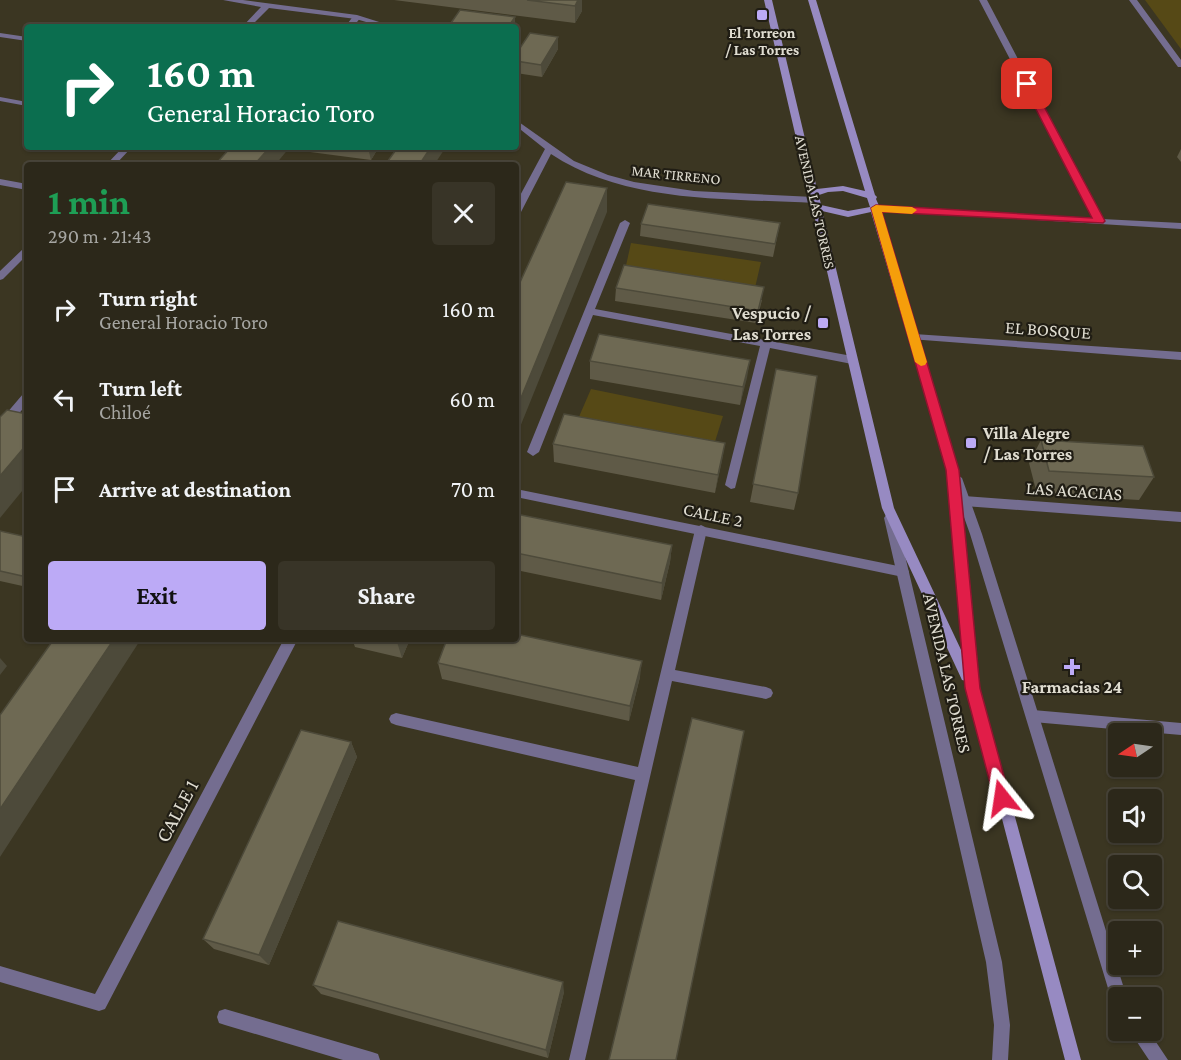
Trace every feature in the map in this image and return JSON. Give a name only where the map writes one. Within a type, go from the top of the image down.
[{"type":"main road","name":"AVENIDA LAS TORRES","points":[[768,0],[888,508],[972,688],[1073,1060]]},
{"type":"main road","name":"AVENIDA LAS TORRES","points":[[812,0],[873,197],[953,470],[972,688]]},
{"type":"main road","points":[[814,200],[840,188],[851,189],[873,197]]},
{"type":"main road","points":[[814,200],[848,214],[876,208]]},
{"type":"street","points":[[227,0],[357,17],[381,24]]},
{"type":"street","points":[[983,0],[1100,221]]},
{"type":"street","points":[[1133,0],[1181,65]]},
{"type":"street","points":[[249,24],[267,5]]},
{"type":"street","points":[[351,24],[357,17]]},
{"type":"street","points":[[0,35],[24,39]]},
{"type":"street","points":[[0,99],[24,103]]},
{"type":"street","name":"MAR TIRRENO","points":[[519,124],[549,148],[580,167],[632,184],[668,190],[814,200]]},
{"type":"street","points":[[519,206],[549,148]]},
{"type":"street","points":[[113,162],[125,150]]},
{"type":"street","points":[[0,182],[24,186]]},
{"type":"street","points":[[876,208],[1181,226]]},
{"type":"street","points":[[533,452],[625,223]]},
{"type":"street","points":[[0,277],[24,253]]},
{"type":"street","points":[[589,312],[852,360]]},
{"type":"street","name":"EL BOSQUE","points":[[914,337],[1181,356]]},
{"type":"street","points":[[731,485],[766,344]]},
{"type":"street","points":[[0,428],[24,400]]},
{"type":"street","name":"AVENIDA LAS TORRES","points":[[953,470],[1033,716],[1116,987]]},
{"type":"street","name":"CALLE 2","points":[[519,494],[903,572]]},
{"type":"street","name":"LAS ACACIAS","points":[[964,501],[1181,517]]},
{"type":"street","name":"AVENIDA LAS TORRES","points":[[888,508],[994,962],[1002,1026],[1000,1060]]},
{"type":"street","points":[[577,1060],[701,531]]},
{"type":"street","name":"CALLE 1","points":[[0,974],[99,1003],[289,642]]},
{"type":"street","points":[[667,674],[766,693]]},
{"type":"street","points":[[1033,716],[1181,729]]},
{"type":"street","points":[[396,719],[644,775]]},
{"type":"street","points":[[225,1017],[372,1060]]},
{"type":"street","points":[[1145,1041],[1160,1060]]},
{"type":"shaded area","points":[[1145,0],[1181,0],[1181,49]]},
{"type":"shaded area","points":[[631,243],[761,262],[754,292],[625,270]]},
{"type":"shaded area","points":[[591,389],[723,416],[713,448],[578,419]]},
{"type":"building","points":[[527,0],[578,0],[575,6]]},
{"type":"building","points":[[460,10],[515,17],[510,24],[451,23]]},
{"type":"building","points":[[530,33],[558,37],[541,65],[519,61],[519,50]]},
{"type":"building","points":[[228,150],[267,150],[257,162],[218,162]]},
{"type":"building","points":[[396,150],[429,150],[421,162],[387,162]]},
{"type":"building","points":[[566,182],[607,188],[519,403],[519,284]]},
{"type":"building","points":[[648,204],[780,223],[775,244],[641,224]]},
{"type":"building","points":[[624,265],[764,287],[758,311],[616,288]]},
{"type":"building","points":[[599,334],[750,360],[743,387],[590,361]]},
{"type":"building","points":[[776,369],[817,376],[798,493],[753,484]]},
{"type":"building","points":[[7,410],[24,413],[24,448],[0,476],[0,417]]},
{"type":"building","points":[[564,414],[725,443],[718,475],[553,444]]},
{"type":"building","points":[[1041,440],[1143,446],[1154,477],[1049,471]]},
{"type":"building","points":[[519,515],[672,545],[662,583],[519,554]]},
{"type":"building","points":[[0,531],[24,536],[24,576],[0,571]]},
{"type":"building","points":[[519,635],[642,661],[630,706],[438,663],[446,642],[519,642]]},
{"type":"building","points":[[52,642],[112,642],[0,809],[0,715]]},
{"type":"building","points":[[692,718],[744,731],[676,1060],[609,1060]]},
{"type":"building","points":[[301,730],[351,742],[259,955],[203,939]]},
{"type":"building","points":[[338,921],[563,982],[546,1050],[313,985]]},
{"type":"slow traffic","points":[[912,210],[876,208],[921,362]]},
{"type":"place","name":"El Torreon / Las Torres","points":[[762,15]]},
{"type":"place","name":"Vespucio / Las Torres","points":[[823,323]]},
{"type":"place","name":"Villa Alegre / Las Torres","points":[[971,443]]},
{"type":"place","name":"Farmacias 24","points":[[1072,667]]},
{"type":"route","points":[[1002,798],[972,688],[953,470],[876,208],[1100,221],[1027,84]]}]
